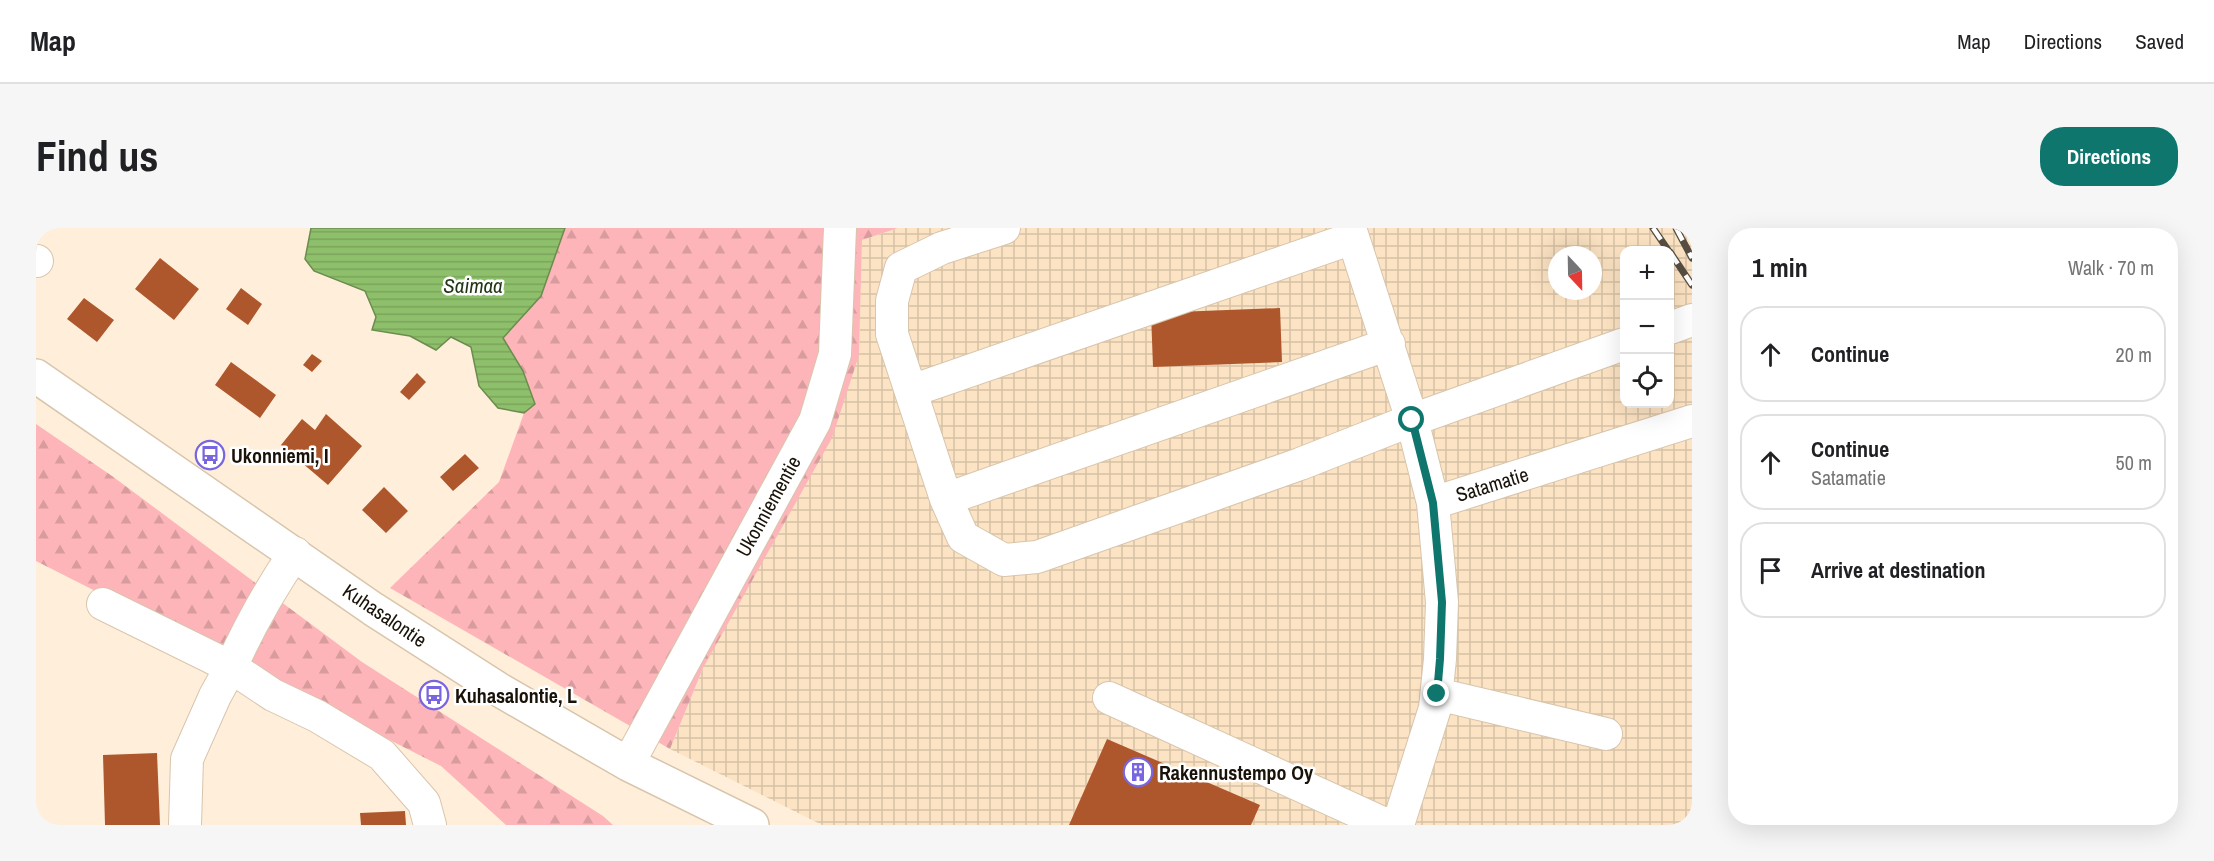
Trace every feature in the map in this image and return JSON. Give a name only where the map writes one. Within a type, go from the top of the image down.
[{"type":"main road","name":"Kuhasalontie","points":[[36,376],[373,609],[498,689],[628,764],[752,825]]},
{"type":"street","name":"Ukonniementie","points":[[628,764],[815,421],[835,354],[840,228]]},
{"type":"street","points":[[1004,228],[942,248],[901,268],[892,301],[892,334],[946,499],[963,537],[1004,560],[1037,557],[1300,464],[1412,420],[1620,345]]},
{"type":"street","points":[[911,391],[1352,233],[1412,420],[1433,503]]},
{"type":"street","points":[[1674,327],[1692,320]]},
{"type":"street","points":[[946,499],[1389,344]]},
{"type":"street","name":"Satamatie","points":[[1398,825],[1435,708],[1437,694],[1442,602],[1433,503],[1692,421]]},
{"type":"street","points":[[185,825],[187,759],[244,638],[272,585],[295,553]]},
{"type":"street","points":[[103,604],[231,667],[273,695],[317,716],[382,755],[424,803],[430,825]]},
{"type":"street","points":[[1437,694],[1606,734]]},
{"type":"street","points":[[1109,698],[1387,825]]},
{"type":"shaded area","points":[[898,228],[1692,228],[1692,825],[822,825],[670,749],[703,668],[859,355],[862,240]]},
{"type":"green space","points":[[565,228],[898,228],[862,240],[859,355],[832,438],[703,668],[670,749],[390,588],[499,482],[524,413],[535,404],[523,371],[503,338],[541,296]]},
{"type":"green space","points":[[36,424],[112,476],[362,662],[603,816],[613,825],[506,825],[441,766],[36,561]]},
{"type":"water","name":"Saimaa","points":[[311,228],[565,228],[541,296],[503,338],[523,371],[535,404],[524,413],[498,408],[479,386],[471,347],[451,337],[436,350],[410,336],[372,330],[376,317],[365,291],[314,271],[305,259]]},
{"type":"building","points":[[160,258],[199,289],[174,320],[135,289]]},
{"type":"building","points":[[241,288],[262,304],[248,325],[226,309]]},
{"type":"building","points":[[84,298],[114,320],[97,342],[67,319]]},
{"type":"building","points":[[1280,308],[1282,362],[1153,367],[1151,313]]},
{"type":"building","points":[[312,354],[322,361],[312,372],[303,365]]},
{"type":"building","points":[[231,362],[276,395],[260,418],[215,385]]},
{"type":"building","points":[[417,373],[426,382],[409,400],[400,392]]},
{"type":"building","points":[[326,414],[362,446],[328,485],[281,445],[302,419],[315,430]]},
{"type":"building","points":[[465,454],[479,468],[453,491],[440,477]]},
{"type":"building","points":[[384,487],[408,511],[386,533],[362,510]]},
{"type":"building","name":"Rakennustempo Oy","points":[[1107,739],[1260,805],[1251,825],[1069,825]]},
{"type":"building","points":[[157,753],[160,825],[105,825],[103,755]]},
{"type":"building","points":[[405,811],[406,825],[361,825],[360,813]]},
{"type":"railway","points":[[1653,228],[1665,246]]},
{"type":"railway","points":[[1676,228],[1692,258]]},
{"type":"railway","points":[[1674,258],[1692,285]]},
{"type":"place","name":"Ukonniemi, I","points":[[210,455]]},
{"type":"place","name":"Kuhasalontie, L","points":[[434,695]]},
{"type":"place","name":"Rakennustempo Oy","points":[[1138,772]]},
{"type":"route","points":[[1412,420],[1433,503],[1442,602],[1437,694]]}]
